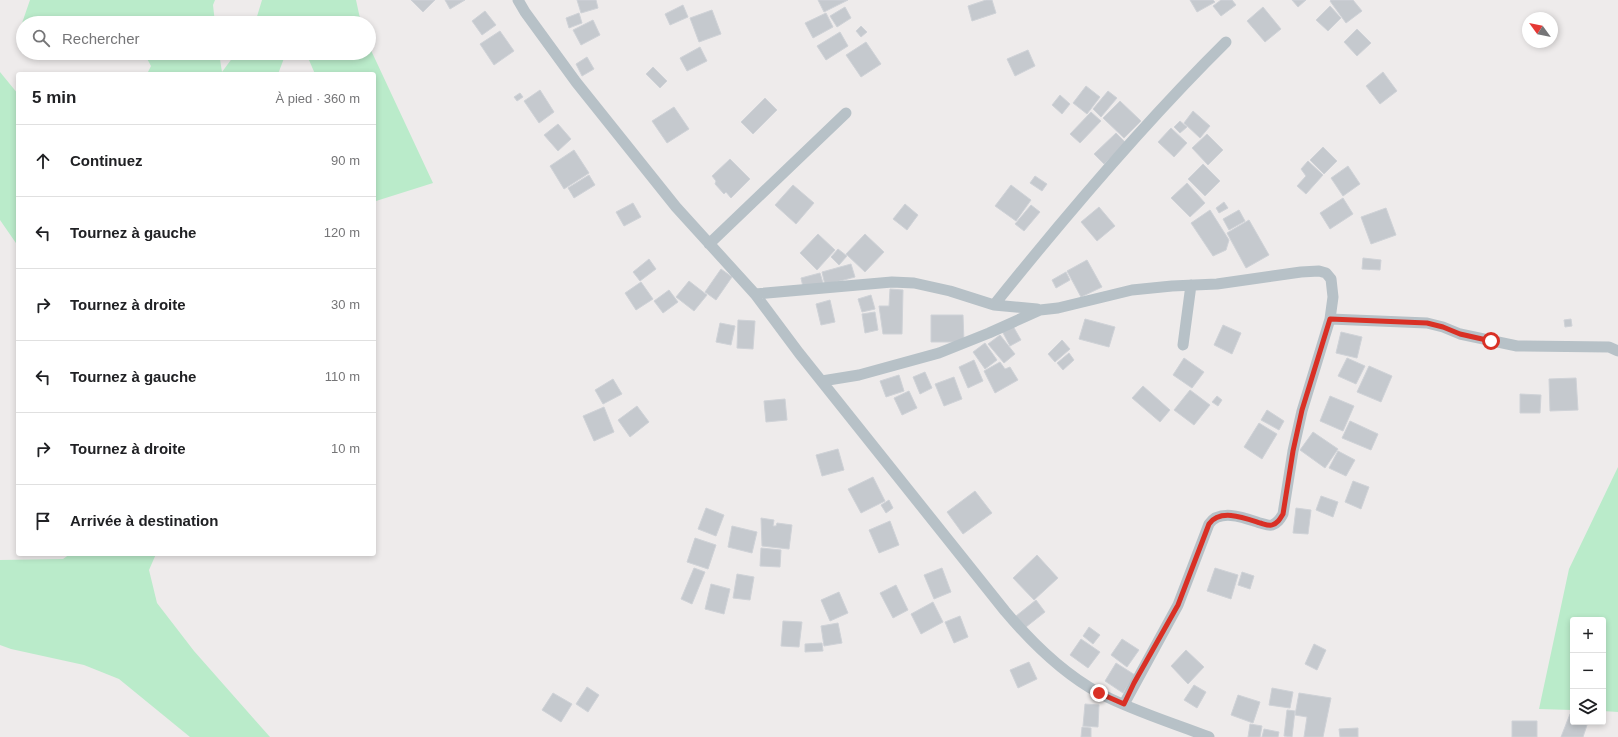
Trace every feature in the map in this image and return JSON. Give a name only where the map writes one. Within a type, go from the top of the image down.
[{"type":"street","points":[[518,0],[525,12],[576,82],[676,207],[755,294],[822,381],[1000,605],[1029,639],[1077,680],[1099,693],[1209,737]]},
{"type":"street","points":[[994,305],[1120,154],[1190,77],[1226,42]]},
{"type":"street","points":[[709,244],[846,113]]},
{"type":"street","points":[[755,294],[892,282],[914,283],[950,291],[994,305],[1040,310],[1058,308],[1132,290],[1217,284],[1301,272],[1319,271],[1326,273],[1331,279],[1333,296],[1330,319],[1302,410],[1293,451],[1283,514],[1278,522],[1271,525],[1234,516],[1219,515],[1213,518],[1209,524],[1178,605],[1124,704]]},
{"type":"street","points":[[1183,345],[1191,285]]},
{"type":"street","points":[[822,381],[859,375],[939,353],[989,334],[1040,310]]},
{"type":"street","points":[[1330,319],[1427,323],[1443,327],[1460,334],[1516,346],[1609,347],[1618,351]]},
{"type":"green space","points":[[30,0],[215,0],[213,5],[214,16],[24,16]]},
{"type":"green space","points":[[262,0],[356,0],[359,16],[257,16]]},
{"type":"green space","points":[[148,60],[220,60],[222,72],[148,72],[151,66]]},
{"type":"green space","points":[[231,60],[283,60],[279,72],[222,72]]},
{"type":"green space","points":[[309,60],[376,60],[433,183],[376,201],[376,72],[314,72]]},
{"type":"green space","points":[[0,72],[16,92],[16,243],[0,220]]},
{"type":"green space","points":[[1618,467],[1618,712],[1606,711],[1606,617],[1570,617],[1570,710],[1539,709],[1569,569]]},
{"type":"green space","points":[[67,556],[155,556],[149,570],[157,603],[194,651],[270,737],[190,737],[119,679],[84,665],[11,649],[0,645],[0,560],[63,559]]},
{"type":"building","points":[[411,0],[435,0],[423,12]]},
{"type":"building","points":[[445,0],[465,0],[450,9]]},
{"type":"building","points":[[577,0],[596,0],[598,8],[581,13]]},
{"type":"building","points":[[818,0],[848,0],[824,12]]},
{"type":"building","points":[[986,0],[992,0],[996,13],[972,21],[968,6]]},
{"type":"building","points":[[1190,0],[1213,0],[1215,2],[1197,12]]},
{"type":"building","points":[[1221,0],[1232,0],[1236,5],[1221,16],[1213,6]]},
{"type":"building","points":[[1292,0],[1306,0],[1298,7]]},
{"type":"building","points":[[1353,0],[1362,11],[1346,23],[1330,1]]},
{"type":"building","points":[[683,5],[688,17],[670,25],[665,14]]},
{"type":"building","points":[[1330,6],[1341,18],[1328,31],[1316,20]]},
{"type":"building","points":[[845,7],[851,18],[837,27],[830,16]]},
{"type":"building","points":[[1263,7],[1281,29],[1265,42],[1247,21]]},
{"type":"building","points":[[712,10],[721,34],[699,42],[690,18]]},
{"type":"building","points":[[485,11],[496,25],[482,35],[472,21]]},
{"type":"building","points":[[579,13],[582,23],[569,28],[566,18]]},
{"type":"building","points":[[826,13],[833,27],[813,38],[805,23]]},
{"type":"building","points":[[593,20],[600,35],[581,45],[573,30]]},
{"type":"building","points":[[861,26],[867,32],[861,37],[856,31]]},
{"type":"building","points":[[1357,29],[1371,43],[1357,56],[1344,42]]},
{"type":"building","points":[[500,31],[514,51],[494,65],[480,44]]},
{"type":"building","points":[[840,32],[848,46],[826,60],[817,46]]},
{"type":"building","points":[[866,42],[881,64],[861,77],[846,55]]},
{"type":"building","points":[[700,47],[707,61],[687,71],[680,58]]},
{"type":"building","points":[[1028,50],[1035,66],[1015,76],[1007,59]]},
{"type":"building","points":[[587,57],[594,69],[582,76],[576,64]]},
{"type":"building","points":[[653,67],[667,81],[660,88],[646,74]]},
{"type":"building","points":[[1383,72],[1397,91],[1380,104],[1366,86]]},
{"type":"building","points":[[1086,86],[1100,97],[1087,114],[1073,103]]},
{"type":"building","points":[[540,90],[554,112],[539,123],[524,101]]},
{"type":"building","points":[[1108,91],[1117,98],[1101,117],[1093,109]]},
{"type":"building","points":[[520,93],[523,97],[517,101],[514,97]]},
{"type":"building","points":[[1060,95],[1070,104],[1062,114],[1052,105]]},
{"type":"building","points":[[765,98],[777,110],[753,134],[741,122]]},
{"type":"building","points":[[1120,101],[1141,121],[1124,138],[1103,118]]},
{"type":"building","points":[[674,107],[689,129],[667,143],[652,121]]},
{"type":"building","points":[[1193,111],[1210,126],[1200,138],[1184,123]]},
{"type":"building","points":[[1091,112],[1101,121],[1080,143],[1070,134]]},
{"type":"building","points":[[1180,121],[1187,127],[1180,133],[1174,127]]},
{"type":"building","points":[[558,124],[571,139],[558,151],[544,135]]},
{"type":"building","points":[[1171,128],[1187,143],[1174,157],[1158,142]]},
{"type":"building","points":[[1116,133],[1126,143],[1104,164],[1094,154]]},
{"type":"building","points":[[1207,134],[1223,150],[1208,165],[1192,148]]},
{"type":"building","points":[[1323,147],[1337,161],[1324,174],[1310,160]]},
{"type":"building","points":[[574,150],[589,173],[564,189],[550,166]]},
{"type":"building","points":[[730,159],[750,179],[731,198],[726,192],[724,194],[715,184],[716,181],[712,176]]},
{"type":"building","points":[[1308,161],[1323,175],[1306,194],[1297,186],[1306,176],[1301,169]]},
{"type":"building","points":[[1203,164],[1220,181],[1205,196],[1188,179]]},
{"type":"building","points":[[1348,166],[1360,184],[1343,196],[1331,178]]},
{"type":"building","points":[[589,175],[595,185],[574,198],[568,188]]},
{"type":"building","points":[[1035,176],[1047,184],[1042,191],[1030,183]]},
{"type":"building","points":[[1187,183],[1205,203],[1190,217],[1171,198]]},
{"type":"building","points":[[793,185],[814,203],[796,224],[775,205]]},
{"type":"building","points":[[1011,185],[1031,200],[1016,221],[995,206]]},
{"type":"building","points":[[1343,198],[1353,214],[1330,229],[1320,213]]},
{"type":"building","points":[[1224,202],[1228,208],[1219,213],[1216,208]]},
{"type":"building","points":[[633,203],[641,217],[624,226],[616,212]]},
{"type":"building","points":[[905,204],[918,215],[907,230],[893,219]]},
{"type":"building","points":[[1031,205],[1040,212],[1024,231],[1015,224]]},
{"type":"building","points":[[1099,207],[1115,226],[1097,241],[1081,222]]},
{"type":"building","points":[[1386,208],[1396,235],[1371,244],[1361,217]]},
{"type":"building","points":[[1210,210],[1229,240],[1226,250],[1213,256],[1191,223]]},
{"type":"building","points":[[1239,210],[1245,221],[1229,230],[1223,219]]},
{"type":"building","points":[[1249,220],[1269,255],[1246,268],[1227,233]]},
{"type":"building","points":[[818,234],[835,250],[817,270],[800,253]]},
{"type":"building","points":[[865,234],[884,252],[865,272],[846,254]]},
{"type":"building","points":[[838,249],[847,256],[839,265],[831,257]]},
{"type":"building","points":[[1363,258],[1381,260],[1380,270],[1362,269]]},
{"type":"building","points":[[649,259],[656,269],[640,281],[633,272]]},
{"type":"building","points":[[1087,260],[1102,287],[1081,297],[1067,271]]},
{"type":"building","points":[[851,264],[855,277],[825,285],[822,272]]},
{"type":"building","points":[[721,269],[732,277],[716,300],[705,292]]},
{"type":"building","points":[[1066,272],[1070,280],[1056,288],[1052,280]]},
{"type":"building","points":[[820,273],[823,283],[803,287],[801,278]]},
{"type":"building","points":[[689,281],[707,295],[694,311],[676,297]]},
{"type":"building","points":[[641,282],[653,299],[636,310],[625,293]]},
{"type":"building","points":[[890,289],[903,290],[902,334],[883,334],[879,306],[889,306]]},
{"type":"building","points":[[669,290],[678,302],[663,313],[654,301]]},
{"type":"building","points":[[871,295],[875,309],[862,312],[858,299]]},
{"type":"building","points":[[830,300],[835,322],[821,325],[816,304]]},
{"type":"building","points":[[875,312],[878,330],[865,333],[862,314]]},
{"type":"building","points":[[931,315],[963,315],[964,342],[931,342]]},
{"type":"building","points":[[1085,319],[1115,327],[1109,347],[1079,339]]},
{"type":"building","points":[[1571,319],[1572,326],[1565,327],[1564,320]]},
{"type":"building","points":[[738,320],[755,321],[753,349],[737,348]]},
{"type":"building","points":[[720,323],[735,326],[731,345],[716,342]]},
{"type":"building","points":[[1223,325],[1241,333],[1232,354],[1214,345]]},
{"type":"building","points":[[1013,326],[1021,340],[1010,346],[1002,331]]},
{"type":"building","points":[[1341,332],[1362,337],[1357,358],[1336,353]]},
{"type":"building","points":[[1000,335],[1015,354],[1004,363],[988,344]]},
{"type":"building","points":[[1062,340],[1070,349],[1055,362],[1048,354]]},
{"type":"building","points":[[985,343],[997,360],[985,369],[973,352]]},
{"type":"building","points":[[1069,353],[1074,360],[1063,370],[1057,363]]},
{"type":"building","points":[[1184,358],[1204,372],[1192,388],[1173,375]]},
{"type":"building","points":[[1347,358],[1365,366],[1356,384],[1338,376]]},
{"type":"building","points":[[974,360],[983,381],[968,388],[959,367]]},
{"type":"building","points":[[1000,362],[1005,369],[1010,367],[1018,380],[995,393],[984,371]]},
{"type":"building","points":[[1369,366],[1392,376],[1381,402],[1357,392]]},
{"type":"building","points":[[925,372],[932,388],[920,394],[913,377]]},
{"type":"building","points":[[899,375],[904,391],[886,397],[880,381]]},
{"type":"building","points":[[954,377],[962,399],[944,406],[935,384]]},
{"type":"building","points":[[1576,378],[1578,410],[1550,411],[1549,379]]},
{"type":"building","points":[[613,379],[622,394],[603,404],[595,390]]},
{"type":"building","points":[[1143,386],[1170,410],[1160,422],[1132,398]]},
{"type":"building","points":[[1190,390],[1210,405],[1194,425],[1174,410]]},
{"type":"building","points":[[909,391],[917,408],[902,415],[894,398]]},
{"type":"building","points":[[1520,394],[1541,395],[1540,413],[1520,413]]},
{"type":"building","points":[[1217,396],[1222,400],[1218,406],[1212,402]]},
{"type":"building","points":[[1330,396],[1354,406],[1343,431],[1320,421]]},
{"type":"building","points":[[785,399],[787,420],[766,422],[764,401]]},
{"type":"building","points":[[637,406],[649,422],[630,437],[618,420]]},
{"type":"building","points":[[604,407],[614,432],[594,441],[583,416]]},
{"type":"building","points":[[1267,410],[1284,421],[1279,430],[1261,420]]},
{"type":"building","points":[[1350,421],[1378,434],[1371,450],[1342,438]]},
{"type":"building","points":[[1259,423],[1277,434],[1262,459],[1244,447]]},
{"type":"building","points":[[1313,432],[1338,449],[1325,468],[1300,450]]},
{"type":"building","points":[[838,449],[844,470],[822,476],[816,455]]},
{"type":"building","points":[[1338,451],[1355,460],[1346,476],[1329,468]]},
{"type":"building","points":[[873,477],[885,501],[861,513],[848,489]]},
{"type":"building","points":[[1353,481],[1369,487],[1361,509],[1345,502]]},
{"type":"building","points":[[975,491],[992,513],[963,534],[947,512]]},
{"type":"building","points":[[1321,496],[1338,502],[1333,517],[1316,510]]},
{"type":"building","points":[[889,500],[893,508],[886,513],[881,505]]},
{"type":"building","points":[[706,508],[724,515],[716,536],[698,529]]},
{"type":"building","points":[[1296,508],[1311,510],[1308,534],[1293,533]]},
{"type":"building","points":[[761,518],[774,520],[773,526],[776,526],[777,523],[792,525],[789,549],[762,546]]},
{"type":"building","points":[[890,521],[899,545],[879,553],[869,530]]},
{"type":"building","points":[[732,526],[757,532],[752,553],[728,547]]},
{"type":"building","points":[[695,538],[716,545],[708,569],[687,562]]},
{"type":"building","points":[[761,548],[781,550],[780,567],[760,566]]},
{"type":"building","points":[[1037,555],[1058,578],[1034,600],[1013,578]]},
{"type":"building","points":[[694,568],[705,572],[692,604],[681,599]]},
{"type":"building","points":[[942,568],[951,592],[934,599],[924,575]]},
{"type":"building","points":[[1215,568],[1238,575],[1231,599],[1207,591]]},
{"type":"building","points":[[1242,572],[1254,576],[1250,589],[1238,585]]},
{"type":"building","points":[[737,574],[754,577],[750,600],[733,598]]},
{"type":"building","points":[[711,584],[730,589],[724,614],[705,609]]},
{"type":"building","points":[[896,585],[908,610],[893,618],[880,593]]},
{"type":"building","points":[[839,592],[848,613],[830,621],[821,600]]},
{"type":"building","points":[[1036,600],[1045,612],[1026,627],[1016,616]]},
{"type":"building","points":[[933,602],[943,622],[921,634],[911,614]]},
{"type":"building","points":[[960,616],[968,637],[954,643],[945,622]]},
{"type":"building","points":[[783,621],[802,622],[799,647],[781,646]]},
{"type":"building","points":[[838,623],[842,643],[824,646],[821,626]]},
{"type":"building","points":[[1089,627],[1100,635],[1093,644],[1083,636]]},
{"type":"building","points":[[1081,639],[1100,652],[1088,668],[1070,655]]},
{"type":"building","points":[[1122,639],[1139,650],[1127,667],[1111,655]]},
{"type":"building","points":[[822,643],[823,651],[805,652],[805,644]]},
{"type":"building","points":[[1314,644],[1326,650],[1317,670],[1305,664]]},
{"type":"building","points":[[1186,650],[1204,667],[1188,684],[1171,666]]},
{"type":"building","points":[[1029,662],[1037,679],[1018,688],[1010,670]]},
{"type":"building","points":[[1116,663],[1135,675],[1123,693],[1105,681]]},
{"type":"building","points":[[1194,685],[1206,692],[1197,708],[1184,700]]},
{"type":"building","points":[[587,687],[599,695],[588,712],[576,704]]},
{"type":"building","points":[[1272,688],[1293,692],[1290,708],[1269,705]]},
{"type":"building","points":[[553,693],[572,704],[561,722],[542,710]]},
{"type":"building","points":[[1299,693],[1331,698],[1323,737],[1304,737],[1307,717],[1295,715]]},
{"type":"building","points":[[1238,695],[1260,702],[1253,723],[1231,715]]},
{"type":"building","points":[[1085,704],[1099,705],[1098,727],[1083,726]]},
{"type":"building","points":[[1287,710],[1295,711],[1292,737],[1284,736]]},
{"type":"building","points":[[1570,714],[1570,725],[1587,725],[1583,737],[1561,737]]},
{"type":"building","points":[[1512,721],[1537,721],[1537,737],[1512,737]]},
{"type":"building","points":[[1250,724],[1262,726],[1260,737],[1248,737]]},
{"type":"building","points":[[1082,727],[1091,728],[1091,737],[1081,737]]},
{"type":"building","points":[[1358,728],[1358,737],[1340,737],[1339,729]]},
{"type":"building","points":[[1264,729],[1279,732],[1278,737],[1262,737]]},
{"type":"route","points":[[1099,693],[1124,704],[1134,683],[1178,605],[1209,524],[1213,518],[1219,515],[1234,516],[1271,525],[1278,522],[1283,514],[1293,451],[1302,410],[1330,319],[1427,323],[1443,327],[1460,334],[1491,341]]}]
